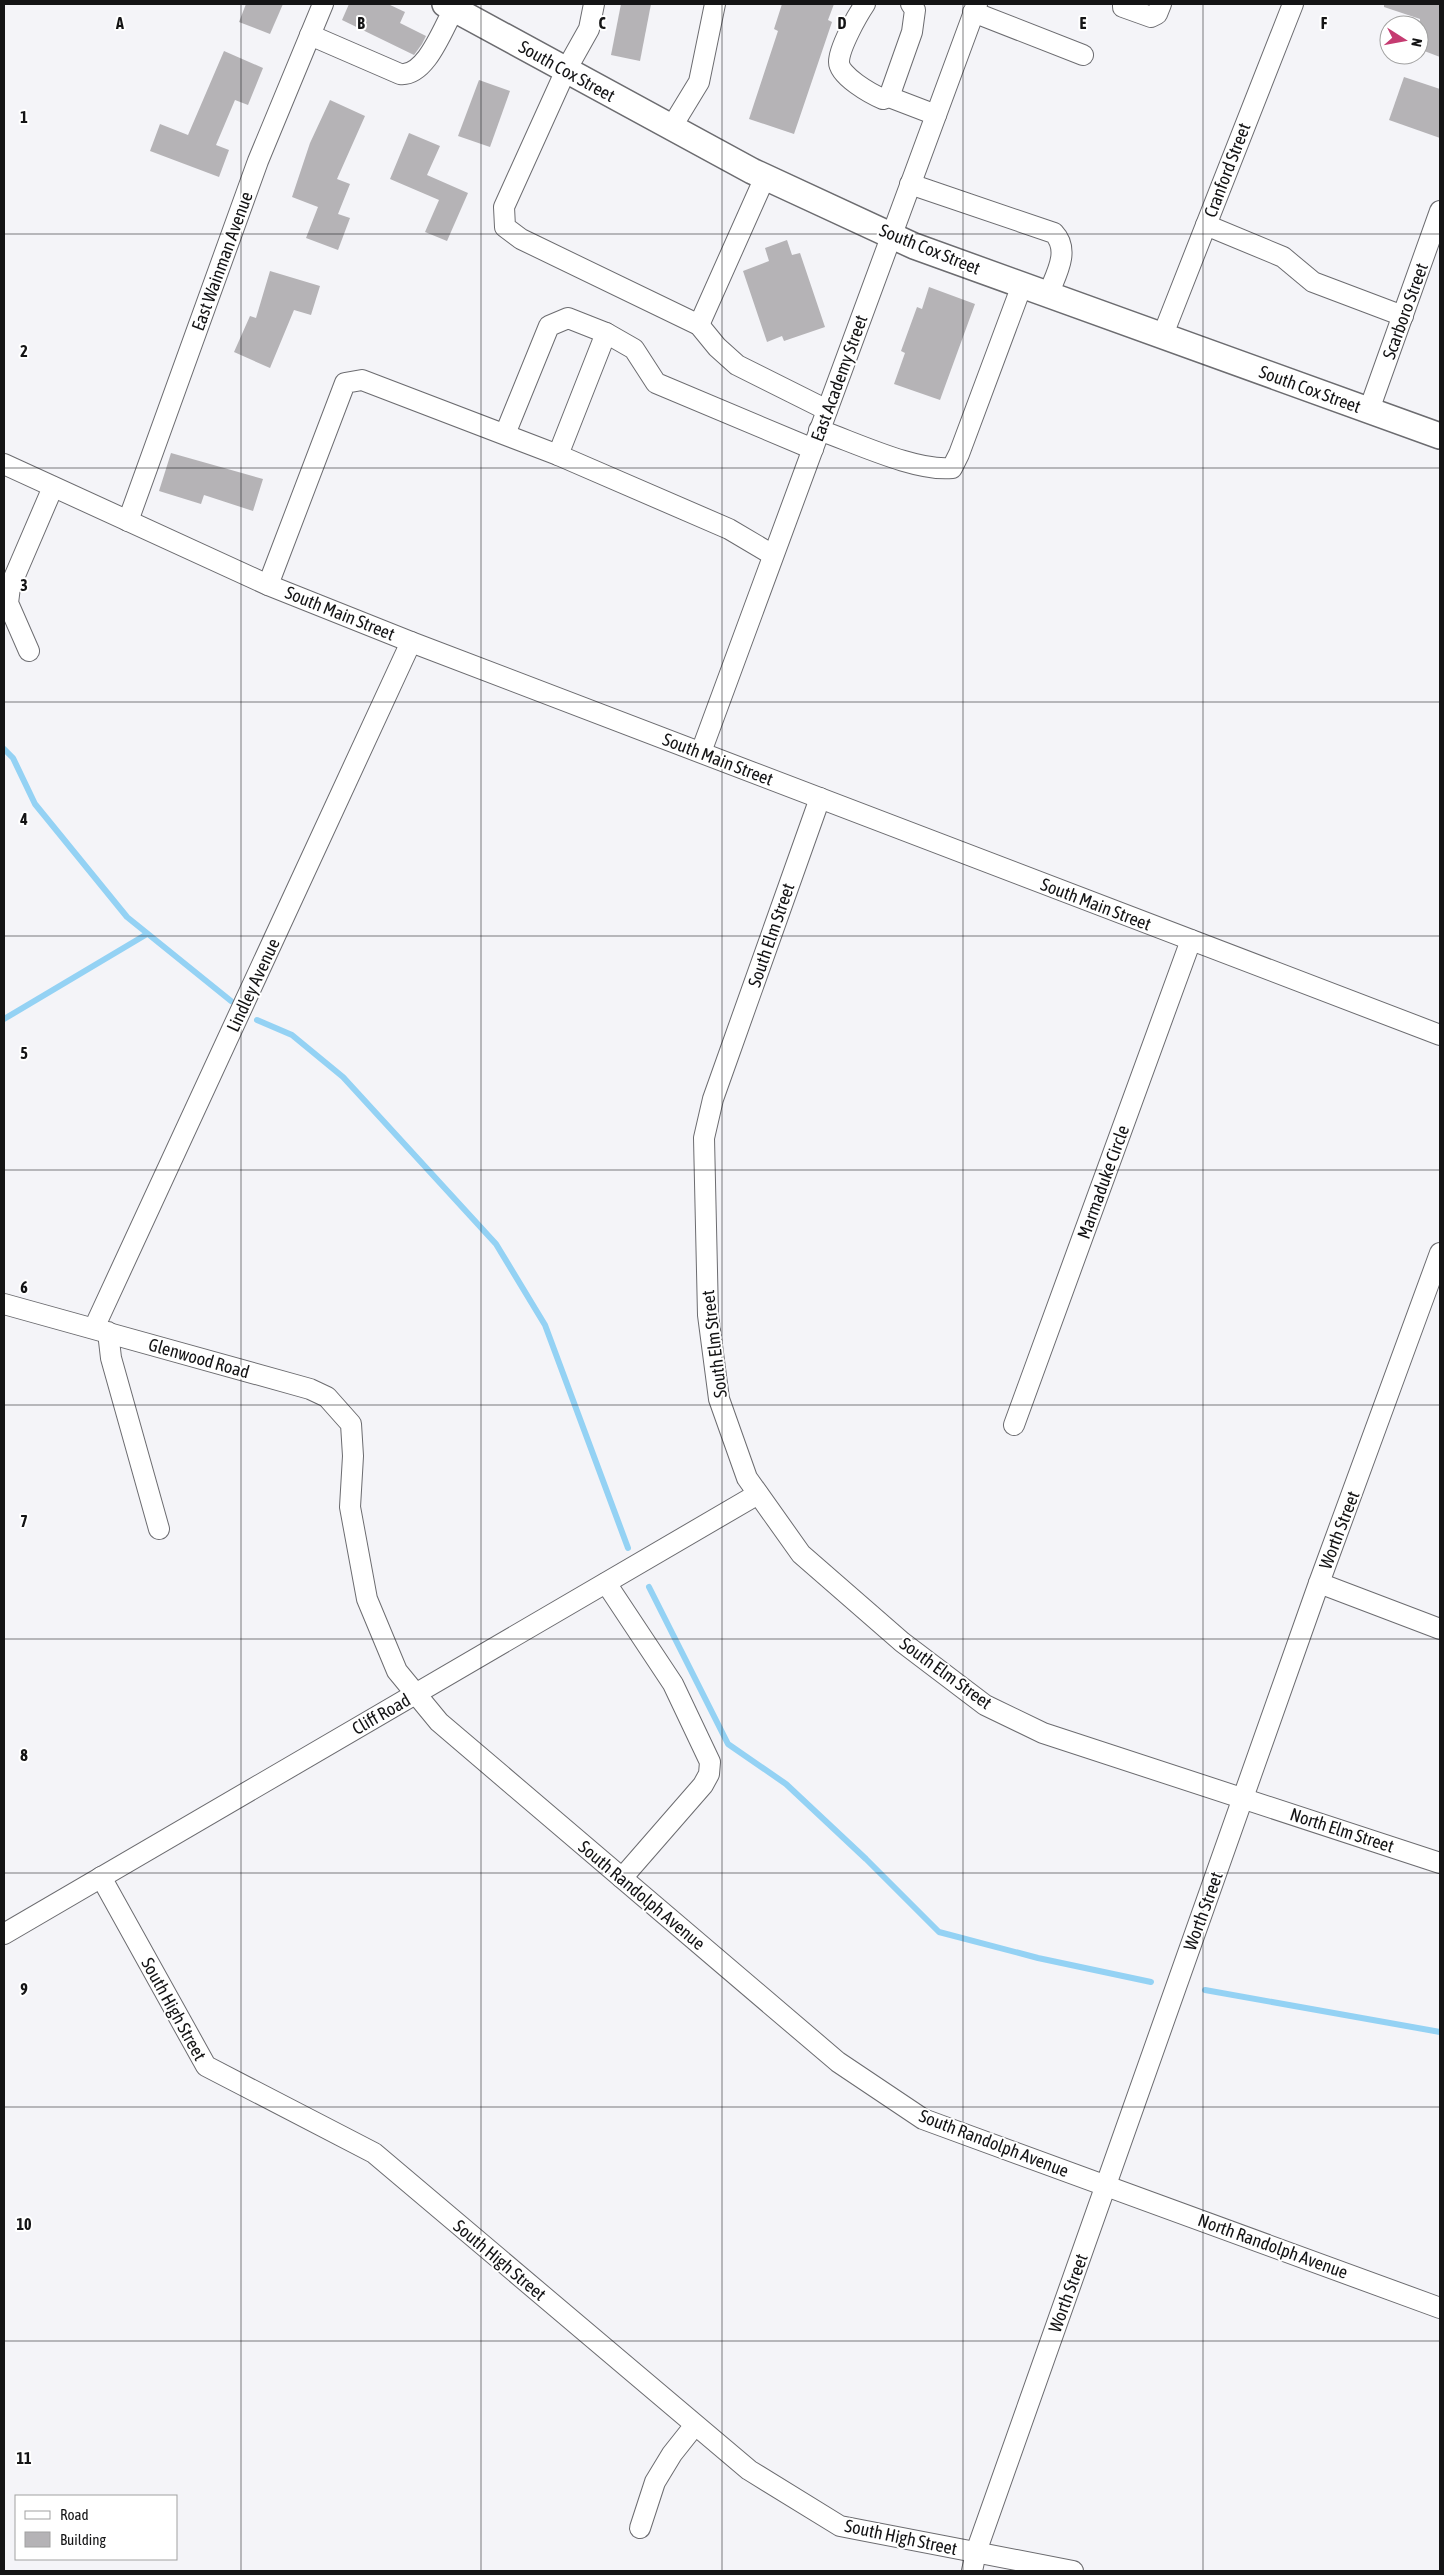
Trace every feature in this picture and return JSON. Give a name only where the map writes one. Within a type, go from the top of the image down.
[{"type":"main road","name":"South Cox Street","points":[[455,7],[671,128],[765,177],[914,246],[1440,436]]},
{"type":"street","name":"East Wainman Avenue","points":[[128,521],[258,161],[323,4]]},
{"type":"street","points":[[594,4],[589,29],[566,70],[504,207],[505,227],[521,239],[700,325],[717,347],[737,366],[827,410]]},
{"type":"street","points":[[671,128],[699,82],[715,4]]},
{"type":"street","points":[[865,4],[841,52],[839,63],[843,70],[868,93],[883,99],[889,97],[936,115]]},
{"type":"street","points":[[889,97],[912,32],[915,10],[911,4]]},
{"type":"street","points":[[1123,4],[1123,7],[1151,17],[1157,14],[1161,4]]},
{"type":"street","name":"Cranford Street","points":[[1162,337],[1293,4]]},
{"type":"street","points":[[310,35],[406,74],[412,73],[423,64],[455,7]]},
{"type":"street","points":[[975,8],[1083,55]]},
{"type":"street","name":"East Academy Street","points":[[700,752],[975,8]]},
{"type":"street","points":[[700,325],[765,177]]},
{"type":"street","points":[[910,184],[1054,233],[1059,238],[1062,248],[1062,260],[1048,295]]},
{"type":"street","name":"Scarboro Street","points":[[1369,410],[1440,211]]},
{"type":"street","points":[[1206,226],[1283,256],[1313,282],[1403,316]]},
{"type":"street","points":[[819,430],[900,459],[940,469],[952,468],[959,454],[1022,285]]},
{"type":"street","points":[[505,434],[549,326],[568,318],[606,333],[634,349],[656,383],[813,449]]},
{"type":"street","points":[[558,455],[606,333]]},
{"type":"street","points":[[268,585],[345,383],[362,380],[558,455],[729,529],[773,555]]},
{"type":"street","name":"South Main Street","points":[[4,464],[268,585],[412,642],[1440,1035]]},
{"type":"street","points":[[29,651],[8,604],[10,587],[53,487]]},
{"type":"street","name":"Lindley Avenue","points":[[101,1330],[412,642]]},
{"type":"street","name":"South Elm Street","points":[[820,798],[713,1099],[704,1138],[708,1315],[719,1399],[747,1478],[801,1554],[902,1642],[985,1704],[1044,1733],[1244,1797]]},
{"type":"street","name":"Marmaduke Circle","points":[[1014,1425],[1191,940]]},
{"type":"street","name":"Worth Street","points":[[974,2562],[1319,1583],[1440,1253]]},
{"type":"street","name":"Glenwood Road","points":[[4,1304],[310,1389],[327,1397],[351,1424],[353,1456]]},
{"type":"street","points":[[101,1330],[112,1358],[159,1529]]},
{"type":"street","name":"South Randolph Avenue","points":[[353,1456],[350,1507],[367,1599],[397,1671],[440,1722],[838,2062],[923,2119],[1106,2185]]},
{"type":"street","name":"Cliff Road","points":[[4,1934],[758,1494]]},
{"type":"street","points":[[606,1583],[673,1684],[710,1762],[709,1774],[703,1786],[622,1878]]},
{"type":"street","points":[[1319,1583],[1440,1629]]},
{"type":"street","name":"North Elm Street","points":[[1244,1797],[1440,1862]]},
{"type":"street","name":"South High Street","points":[[101,1877],[206,2066],[374,2153],[749,2470],[840,2526],[974,2562],[1073,2571]]},
{"type":"street","name":"North Randolph Avenue","points":[[1106,2185],[1440,2308]]},
{"type":"street","points":[[640,2528],[655,2482],[672,2454],[695,2425]]},
{"type":"building","points":[[246,4],[283,4],[270,34],[239,22]]},
{"type":"building","points":[[349,4],[388,4],[405,12],[400,23],[426,36],[414,55],[342,20]]},
{"type":"building","points":[[621,4],[651,4],[640,61],[611,55]]},
{"type":"building","points":[[782,4],[834,4],[828,20],[832,22],[794,134],[749,119],[778,31],[774,29]]},
{"type":"building","points":[[1384,4],[1440,4],[1440,57],[1429,53],[1429,15],[1408,15],[1384,7]]},
{"type":"building","points":[[224,51],[263,68],[248,105],[235,100],[216,145],[229,150],[219,177],[150,151],[160,124],[188,135]]},
{"type":"building","points":[[1404,77],[1440,89],[1440,138],[1389,120]]},
{"type":"building","points":[[479,80],[510,91],[490,147],[458,136]]},
{"type":"building","points":[[330,100],[365,116],[337,179],[350,184],[338,214],[350,218],[338,250],[306,238],[318,207],[292,197],[310,143]]},
{"type":"building","points":[[409,133],[440,146],[427,175],[468,193],[447,241],[425,232],[439,200],[390,179]]},
{"type":"building","points":[[787,240],[792,255],[800,253],[825,327],[784,341],[782,336],[767,342],[743,271],[769,261],[765,248]]},
{"type":"building","points":[[270,271],[320,286],[311,315],[294,310],[270,368],[234,352],[250,316],[256,318]]},
{"type":"building","points":[[929,287],[975,304],[940,400],[894,384],[905,353],[901,351],[917,307],[922,309]]},
{"type":"building","points":[[171,453],[263,479],[253,511],[204,495],[201,504],[159,491]]},
{"type":"waterway","points":[[4,749],[13,758],[35,804],[127,917],[231,1001]]},
{"type":"waterway","points":[[4,1019],[147,934]]},
{"type":"waterway","points":[[257,1020],[292,1035],[343,1077],[496,1244],[545,1325],[628,1548]]},
{"type":"waterway","points":[[649,1587],[728,1744],[786,1784],[866,1859],[939,1932],[1038,1958],[1151,1982]]},
{"type":"waterway","points":[[1205,1990],[1440,2032]]}]
